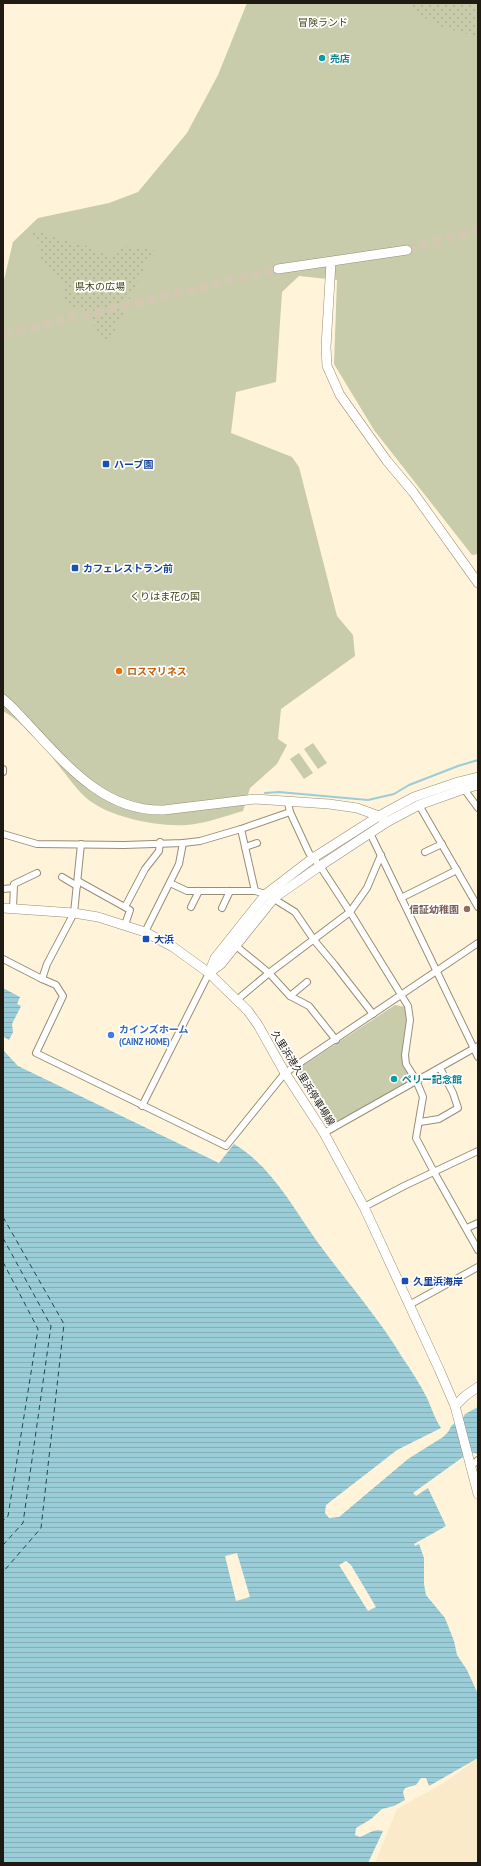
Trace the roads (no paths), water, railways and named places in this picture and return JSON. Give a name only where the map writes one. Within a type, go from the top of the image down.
[{"type":"street","points":[[278,269],[407,250]]},
{"type":"street","points":[[331,262],[326,347],[327,366],[340,396],[387,461],[413,492],[478,582]]},
{"type":"street","points":[[3,699],[91,786],[117,802],[148,810],[181,809],[243,800],[289,807],[329,804],[357,808],[379,816],[387,822]]},
{"type":"street","points":[[142,1106],[209,973],[215,958],[266,894],[313,858],[379,816],[414,797],[478,777]]},
{"type":"street","points":[[209,973],[221,964],[274,898],[387,822],[419,806],[464,788],[478,785]]},
{"type":"street","points":[[464,788],[478,808]]},
{"type":"street","points":[[419,806],[478,907]]},
{"type":"street","points":[[3,834],[37,844],[124,845],[200,841],[241,829],[289,807]]},
{"type":"street","points":[[289,807],[299,834],[313,858],[320,866],[350,912],[402,995],[410,1011],[405,1055],[406,1064],[416,1080],[423,1097],[420,1122],[416,1138],[478,1250]]},
{"type":"street","points":[[241,829],[255,891]]},
{"type":"street","points":[[370,833],[437,972],[476,1047],[478,1057]]},
{"type":"street","points":[[125,906],[145,869],[159,851],[160,842]]},
{"type":"street","points":[[145,932],[179,864],[183,842]]},
{"type":"street","points":[[245,848],[257,843]]},
{"type":"street","points":[[42,978],[47,964],[74,912],[81,844]]},
{"type":"street","points":[[425,852],[442,844]]},
{"type":"street","points":[[238,999],[269,973],[350,912],[367,888],[381,855]]},
{"type":"street","points":[[401,898],[457,870]]},
{"type":"street","points":[[3,889],[14,888],[14,884],[37,873]]},
{"type":"street","points":[[62,877],[125,906],[130,910],[125,925]]},
{"type":"street","points":[[170,883],[188,891],[255,891],[274,898],[295,912],[314,940],[373,1014]]},
{"type":"street","points":[[13,908],[14,884]]},
{"type":"street","points":[[222,908],[230,891]]},
{"type":"street","points":[[191,907],[199,892]]},
{"type":"street","name":"久里浜港久里浜停車場線","points":[[3,908],[74,912],[98,917],[145,932],[173,947],[209,973],[238,999],[258,1025],[285,1073],[324,1133],[364,1207],[455,1406],[472,1461],[478,1494]]},
{"type":"street","points":[[3,960],[56,985],[63,996],[36,1053],[226,1146],[285,1073],[478,943]]},
{"type":"street","points":[[236,946],[269,973],[290,996],[309,1006],[336,1040]]},
{"type":"street","points":[[290,996],[307,982]]},
{"type":"street","points":[[324,1133],[476,1047]]},
{"type":"street","points":[[420,1122],[439,1119],[458,1108],[453,1093],[440,1068]]},
{"type":"street","points":[[364,1207],[404,1186],[478,1151]]},
{"type":"street","points":[[467,1228],[478,1223]]},
{"type":"street","points":[[409,1305],[478,1267]]},
{"type":"street","points":[[455,1406],[465,1396],[478,1388]]},
{"type":"street","points":[[455,1406],[467,1402],[478,1394]]},
{"type":"water","points":[[3,988],[20,997],[17,1004],[21,1006],[12,1024],[13,1032],[9,1040],[4,1037],[3,1039]]},
{"type":"water","points":[[3,1050],[18,1066],[219,1163],[234,1144],[247,1153],[270,1175],[327,1255],[382,1326],[418,1382],[441,1428],[397,1450],[326,1505],[325,1513],[329,1518],[339,1517],[408,1459],[443,1437],[452,1425],[462,1420],[465,1414],[478,1407],[478,1454],[470,1452],[413,1493],[416,1496],[428,1488],[446,1526],[414,1544],[415,1546],[419,1544],[424,1558],[424,1584],[426,1595],[445,1618],[454,1641],[457,1655],[467,1670],[478,1694],[478,1758],[429,1786],[426,1778],[421,1778],[416,1785],[405,1788],[403,1792],[405,1800],[394,1806],[382,1809],[371,1819],[356,1828],[355,1835],[360,1837],[374,1831],[383,1831],[368,1863],[3,1863]]},
{"type":"waterway","points":[[265,793],[279,792],[368,800],[394,794],[409,785],[478,760]]},
{"type":"tunnel","points":[[407,250],[478,230]]},
{"type":"tunnel","points":[[3,335],[278,269]]},
{"type":"place","name":"売店","points":[[322,58]]},
{"type":"place","name":"ハーブ園","points":[[106,464]]},
{"type":"place","name":"カフェレストラン前","points":[[75,568]]},
{"type":"place","name":"ロスマリネス","points":[[119,671]]},
{"type":"place","name":"信証幼稚園","points":[[467,909]]},
{"type":"place","name":"大浜","points":[[146,939]]},
{"type":"place","name":"カインズホーム (CAINZ HOME)","points":[[111,1035]]},
{"type":"place","name":"ペリー記念館","points":[[394,1079]]},
{"type":"place","name":"久里浜海岸","points":[[405,1281]]},
{"type":"park label","name":"冒険ランド","points":[[323,22]]},
{"type":"park label","name":"県木の広場","points":[[100,286]]},
{"type":"park label","name":"くりはま花の国","points":[[165,596]]}]
